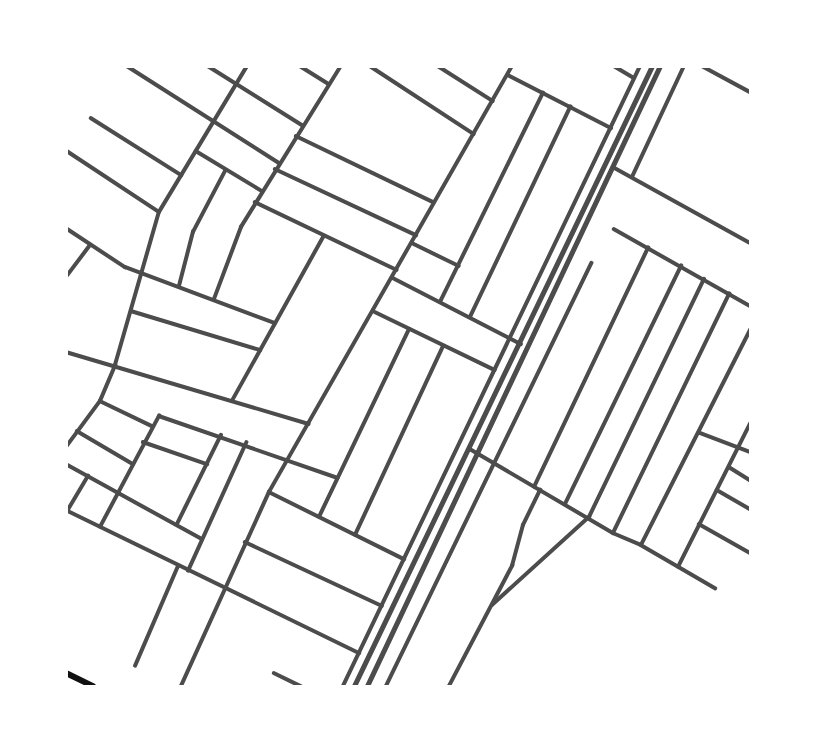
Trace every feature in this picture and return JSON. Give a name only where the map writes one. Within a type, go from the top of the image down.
[{"type":"main road","points":[[66,673],[93,687]]},
{"type":"street","points":[[127,66],[279,163]]},
{"type":"street","points":[[208,66],[302,125]]},
{"type":"street","points":[[66,447],[100,401],[115,365],[159,212],[247,66]]},
{"type":"street","points":[[300,66],[329,84]]},
{"type":"street","points":[[214,299],[236,240],[256,202],[341,66]]},
{"type":"street","points":[[370,66],[474,134]]},
{"type":"street","points":[[438,66],[494,102]]},
{"type":"street","points":[[181,687],[269,492],[375,312],[512,66]]},
{"type":"street","points":[[614,66],[634,78]]},
{"type":"street","points":[[343,687],[640,66]]},
{"type":"street","points":[[367,687],[472,450],[652,66]]},
{"type":"street","points":[[354,687],[613,167],[660,66]]},
{"type":"street","points":[[632,177],[684,66]]},
{"type":"street","points":[[702,66],[751,92]]},
{"type":"street","points":[[508,75],[611,128]]},
{"type":"street","points":[[440,302],[543,93]]},
{"type":"street","points":[[470,317],[570,107]]},
{"type":"street","points":[[91,118],[181,175]]},
{"type":"street","points":[[296,135],[434,202]]},
{"type":"street","points":[[67,151],[159,212]]},
{"type":"street","points":[[195,151],[262,191]]},
{"type":"street","points":[[613,167],[751,243]]},
{"type":"street","points":[[275,169],[416,235]]},
{"type":"street","points":[[179,286],[193,232],[225,171]]},
{"type":"street","points":[[256,202],[323,237],[397,270]]},
{"type":"street","points":[[66,228],[90,245],[143,272],[275,323]]},
{"type":"street","points":[[614,229],[751,306]]},
{"type":"street","points":[[233,399],[323,237]]},
{"type":"street","points":[[412,243],[459,266]]},
{"type":"street","points":[[66,277],[90,245]]},
{"type":"street","points":[[534,487],[648,248]]},
{"type":"street","points":[[386,687],[492,462],[591,263]]},
{"type":"street","points":[[565,504],[681,266]]},
{"type":"street","points":[[393,278],[521,344]]},
{"type":"street","points":[[492,605],[589,517],[704,279]]},
{"type":"street","points":[[613,533],[729,294]]},
{"type":"street","points":[[131,311],[260,350]]},
{"type":"street","points":[[375,312],[495,370]]},
{"type":"street","points":[[319,517],[409,329]]},
{"type":"street","points":[[641,545],[751,330]]},
{"type":"street","points":[[355,535],[443,346]]},
{"type":"street","points":[[66,352],[233,399],[309,424]]},
{"type":"street","points":[[100,401],[152,426]]},
{"type":"street","points":[[100,527],[159,416],[289,457],[338,478]]},
{"type":"street","points":[[678,566],[751,424]]},
{"type":"street","points":[[77,431],[133,464]]},
{"type":"street","points":[[699,433],[751,452]]},
{"type":"street","points":[[177,525],[221,435]]},
{"type":"street","points":[[143,442],[207,464]]},
{"type":"street","points":[[188,571],[246,443]]},
{"type":"street","points":[[472,450],[715,589]]},
{"type":"street","points":[[66,464],[202,539]]},
{"type":"street","points":[[729,467],[751,480]]},
{"type":"street","points":[[88,476],[67,512],[359,653]]},
{"type":"street","points":[[717,489],[751,509]]},
{"type":"street","points":[[449,687],[512,566],[523,525],[540,490]]},
{"type":"street","points":[[269,492],[404,559]]},
{"type":"street","points":[[699,524],[751,553]]},
{"type":"street","points":[[246,542],[382,606]]},
{"type":"street","points":[[135,666],[178,566]]},
{"type":"street","points":[[274,673],[301,687]]}]
